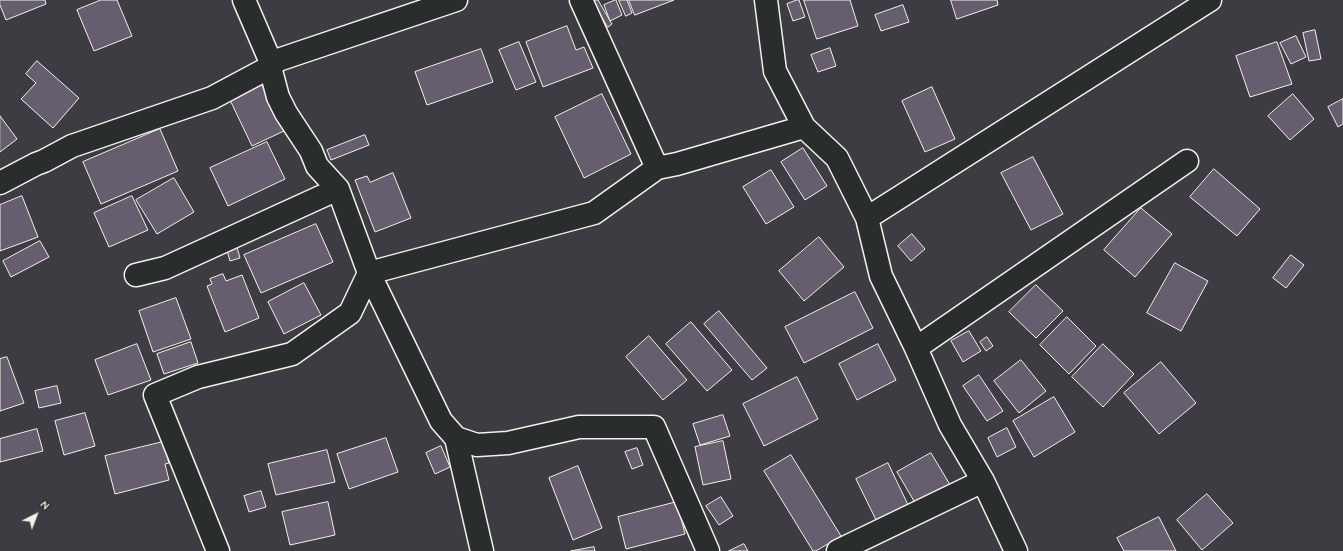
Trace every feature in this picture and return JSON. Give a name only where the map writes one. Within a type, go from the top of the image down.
[{"type":"street","points":[[244,0],[269,58],[278,97],[286,113],[311,151],[317,166],[338,189],[369,273],[441,421],[456,438],[482,551]]},
{"type":"street","points":[[0,183],[72,146],[212,98],[270,67],[278,60],[456,0]]},
{"type":"street","points":[[582,0],[657,168]]},
{"type":"street","points":[[766,0],[775,71],[804,127],[837,158],[867,218],[881,276],[916,348],[950,425],[983,481],[1016,551]]},
{"type":"street","points":[[867,218],[1210,0]]},
{"type":"street","points":[[218,551],[155,395],[198,377],[292,354],[350,313],[369,273],[594,213],[657,168],[677,164],[804,127]]},
{"type":"street","points":[[916,348],[1187,161]]},
{"type":"street","points":[[136,275],[165,268],[338,189]]},
{"type":"street","points":[[456,438],[477,445],[485,445],[508,443],[579,428],[654,427],[708,551]]},
{"type":"street","points":[[838,551],[983,481]]},
{"type":"building","points":[[0,0],[45,0],[46,4],[6,20],[0,5]]},
{"type":"building","points":[[101,0],[117,0],[132,36],[94,51],[77,10]]},
{"type":"building","points":[[592,0],[598,0],[612,24],[608,27]]},
{"type":"building","points":[[616,0],[622,15],[610,21],[604,5]]},
{"type":"building","points":[[619,0],[627,0],[632,13],[626,16]]},
{"type":"building","points":[[629,0],[674,0],[635,15]]},
{"type":"building","points":[[799,0],[805,17],[793,21],[787,4]]},
{"type":"building","points":[[804,0],[850,0],[858,26],[817,39]]},
{"type":"building","points":[[951,0],[997,0],[998,5],[957,19]]},
{"type":"building","points":[[903,5],[909,22],[881,31],[875,15]]},
{"type":"building","points":[[567,26],[576,50],[584,47],[593,68],[543,87],[526,42]]},
{"type":"building","points":[[1315,30],[1321,59],[1309,61],[1303,33]]},
{"type":"building","points":[[1296,36],[1306,57],[1291,64],[1280,43]]},
{"type":"building","points":[[519,42],[536,82],[516,90],[499,50]]},
{"type":"building","points":[[1277,42],[1292,84],[1250,97],[1236,56]]},
{"type":"building","points":[[830,48],[836,66],[818,72],[811,55]]},
{"type":"building","points":[[481,49],[493,82],[427,105],[415,72]]},
{"type":"building","points":[[37,61],[79,98],[53,128],[21,99],[36,83],[26,74]]},
{"type":"building","points":[[262,85],[284,131],[252,146],[230,100]]},
{"type":"building","points":[[932,87],[955,139],[925,152],[902,101]]},
{"type":"building","points":[[602,94],[631,154],[584,178],[555,117]]},
{"type":"building","points":[[1293,94],[1314,119],[1290,140],[1268,116]]},
{"type":"building","points":[[1343,99],[1343,124],[1338,127],[1328,107]]},
{"type":"building","points":[[0,116],[17,139],[0,152]]},
{"type":"building","points":[[160,129],[178,171],[101,204],[83,162]]},
{"type":"building","points":[[365,135],[369,145],[331,160],[327,150]]},
{"type":"building","points":[[267,142],[285,179],[228,206],[210,168]]},
{"type":"building","points":[[803,148],[827,186],[805,200],[781,162]]},
{"type":"building","points":[[1033,157],[1063,214],[1031,230],[1001,173]]},
{"type":"building","points":[[1214,169],[1260,209],[1237,236],[1190,197]]},
{"type":"building","points":[[771,170],[794,207],[766,224],[743,187]]},
{"type":"building","points":[[393,173],[411,218],[375,232],[355,180],[367,176],[370,182]]},
{"type":"building","points":[[174,178],[194,212],[157,234],[136,200]]},
{"type":"building","points":[[22,196],[38,237],[0,251],[0,205]]},
{"type":"building","points":[[132,196],[148,230],[109,247],[94,213]]},
{"type":"building","points":[[1141,208],[1172,234],[1135,277],[1104,250]]},
{"type":"building","points":[[316,224],[333,262],[261,293],[244,255]]},
{"type":"building","points":[[912,234],[925,249],[911,261],[898,246]]},
{"type":"building","points":[[819,237],[844,267],[804,301],[779,271]]},
{"type":"building","points":[[40,241],[49,257],[11,277],[3,261]]},
{"type":"building","points":[[236,244],[240,258],[230,261],[226,247]]},
{"type":"building","points":[[1291,255],[1304,265],[1286,288],[1273,278]]},
{"type":"building","points":[[1175,263],[1208,281],[1181,331],[1147,313]]},
{"type":"building","points":[[223,274],[226,281],[242,275],[259,318],[225,332],[207,286],[212,284],[210,279]]},
{"type":"building","points":[[304,283],[321,315],[284,334],[268,302]]},
{"type":"building","points":[[1036,285],[1063,311],[1036,338],[1009,312]]},
{"type":"building","points":[[855,292],[873,328],[804,363],[785,327]]},
{"type":"building","points":[[176,298],[191,339],[153,352],[139,311]]},
{"type":"building","points":[[719,311],[767,368],[752,380],[704,324]]},
{"type":"building","points":[[1067,317],[1096,346],[1069,374],[1040,345]]},
{"type":"building","points":[[691,322],[732,370],[707,391],[666,344]]},
{"type":"building","points":[[969,331],[981,351],[963,362],[951,341]]},
{"type":"building","points":[[649,336],[687,380],[663,400],[626,357]]},
{"type":"building","points":[[987,337],[993,346],[986,351],[980,342]]},
{"type":"building","points":[[191,342],[198,363],[164,374],[157,354]]},
{"type":"building","points":[[137,344],[151,380],[108,395],[95,360]]},
{"type":"building","points":[[878,344],[896,380],[857,400],[839,364]]},
{"type":"building","points":[[1103,344],[1134,374],[1103,407],[1072,377]]},
{"type":"building","points":[[7,357],[24,403],[0,411],[0,359]]},
{"type":"building","points":[[1021,360],[1046,391],[1019,413],[994,381]]},
{"type":"building","points":[[1161,362],[1196,403],[1159,434],[1124,393]]},
{"type":"building","points":[[979,375],[1003,411],[987,421],[963,386]]},
{"type":"building","points":[[797,377],[818,419],[764,446],[743,404]]},
{"type":"building","points":[[57,386],[61,403],[39,408],[35,391]]},
{"type":"building","points":[[1054,397],[1075,432],[1034,457],[1013,421]]},
{"type":"building","points":[[85,413],[95,446],[64,455],[55,421]]},
{"type":"building","points":[[723,415],[730,436],[700,445],[693,424]]},
{"type":"building","points":[[1007,428],[1016,447],[997,457],[988,438]]},
{"type":"building","points":[[37,429],[43,451],[0,462],[0,439]]},
{"type":"building","points":[[386,438],[398,472],[349,489],[337,454]]},
{"type":"building","points":[[723,441],[731,479],[703,485],[695,447]]},
{"type":"building","points":[[163,442],[169,463],[165,464],[169,480],[115,494],[105,456]]},
{"type":"building","points":[[441,446],[450,467],[435,474],[426,453]]},
{"type":"building","points":[[637,448],[643,465],[632,469],[625,452]]},
{"type":"building","points":[[327,450],[335,482],[276,495],[268,464]]},
{"type":"building","points":[[931,453],[952,488],[918,508],[897,472]]},
{"type":"building","points":[[791,455],[841,536],[816,551],[813,551],[764,471]]},
{"type":"building","points":[[888,463],[910,509],[878,524],[856,479]]},
{"type":"building","points":[[578,466],[602,528],[573,540],[549,478]]},
{"type":"building","points":[[261,491],[266,507],[249,512],[244,496]]},
{"type":"building","points":[[1207,494],[1233,523],[1202,550],[1177,520]]},
{"type":"building","points":[[721,497],[733,516],[719,525],[706,506]]},
{"type":"building","points":[[328,502],[335,535],[290,545],[282,512]]},
{"type":"building","points":[[677,502],[685,534],[626,549],[618,517]]},
{"type":"building","points":[[1159,517],[1176,551],[1124,551],[1117,538]]},
{"type":"building","points":[[744,544],[748,551],[729,551]]},
{"type":"building","points":[[594,547],[595,551],[571,551]]}]
